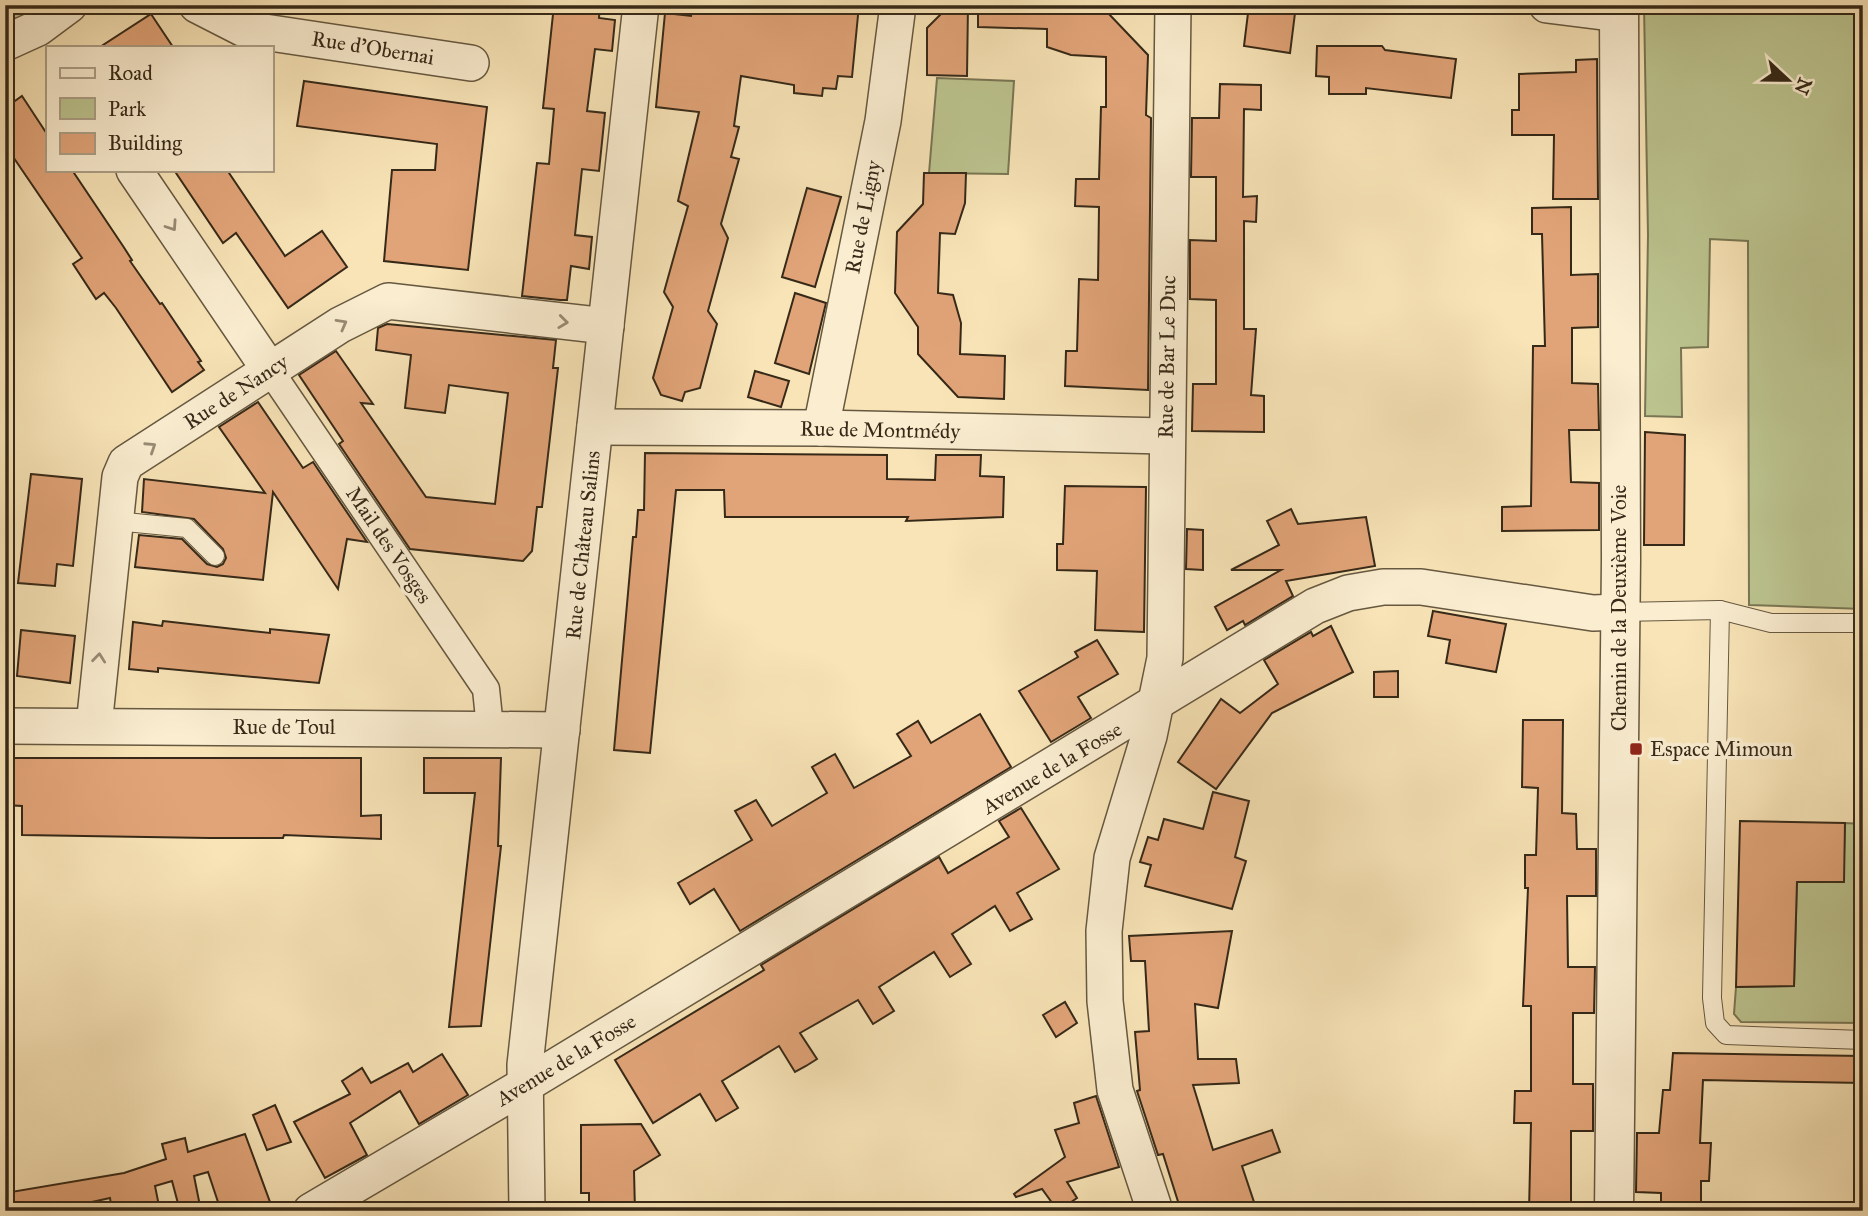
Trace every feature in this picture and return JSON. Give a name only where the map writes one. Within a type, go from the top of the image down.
[{"type":"street","points":[[5,43],[44,38],[69,5]]},
{"type":"street","name":"Rue d'Obernai","points":[[197,5],[244,29],[471,63]]},
{"type":"street","name":"Rue de Château Salins","points":[[527,1211],[525,1085],[641,5]]},
{"type":"street","name":"Rue de Ligny","points":[[821,428],[883,121],[898,5]]},
{"type":"street","name":"Rue de Bar Le Duc","points":[[1155,1211],[1115,1090],[1105,1001],[1104,942],[1112,858],[1149,736],[1165,658],[1165,436],[1173,5]]},
{"type":"street","points":[[1547,5],[1619,10]]},
{"type":"street","name":"Chemin de la Deuxième Voie","points":[[1614,1211],[1620,612],[1619,10]]},
{"type":"street","points":[[135,172],[269,369]]},
{"type":"street","name":"Rue de Nancy","points":[[94,726],[120,477],[126,463],[340,325],[388,301],[606,326]]},
{"type":"street","name":"Mail des Vosges","points":[[269,369],[486,689],[490,728]]},
{"type":"street","name":"Rue de Montmédy","points":[[595,427],[821,428],[1165,436]]},
{"type":"street","name":"Avenue de la Fosse","points":[[311,1211],[1154,707],[1315,606],[1348,593],[1383,587],[1421,587],[1593,613],[1620,612]]},
{"type":"street","name":"Rue de Toul","points":[[5,726],[562,730]]},
{"type":"lane","points":[[115,520],[187,528],[215,556]]},
{"type":"lane","name":"Avenue de la Fosse","points":[[1620,612],[1720,610],[1771,623],[1863,623]]},
{"type":"lane","points":[[1720,610],[1712,998],[1715,1023],[1727,1035],[1863,1040]]},
{"type":"green space","points":[[5,5],[49,5],[5,29]]},
{"type":"green space","points":[[1644,5],[1863,6],[1863,609],[1749,605],[1748,241],[1710,239],[1708,347],[1681,348],[1682,417],[1645,416],[1648,235]]},
{"type":"green space","points":[[937,78],[1014,81],[1008,174],[929,173]]},
{"type":"green space","points":[[1845,823],[1863,824],[1863,1023],[1741,1022],[1734,1014],[1736,987],[1794,986],[1797,882],[1843,882]]},
{"type":"building","points":[[554,5],[600,5],[599,18],[615,20],[612,51],[595,49],[587,111],[605,113],[599,171],[582,169],[575,235],[592,237],[589,269],[571,266],[567,300],[522,296],[537,163],[549,164],[554,109],[543,108]]},
{"type":"building","points":[[693,5],[859,5],[852,77],[838,76],[836,89],[823,88],[822,96],[794,93],[794,85],[741,76],[734,126],[739,127],[731,157],[739,159],[721,224],[728,238],[708,311],[717,324],[700,388],[685,392],[682,401],[661,395],[653,378],[673,307],[664,292],[688,206],[678,201],[699,112],[656,107],[665,13],[691,16]]},
{"type":"building","points":[[950,5],[968,5],[967,76],[927,75],[927,28]]},
{"type":"building","points":[[978,5],[1066,5],[1073,11],[1108,13],[1148,55],[1146,115],[1151,118],[1148,390],[1065,386],[1066,351],[1077,351],[1079,279],[1098,280],[1099,207],[1075,206],[1076,179],[1099,179],[1101,107],[1106,107],[1106,57],[1071,55],[1047,47],[1047,29],[978,27]]},
{"type":"building","points":[[1249,5],[1296,5],[1290,53],[1244,46]]},
{"type":"building","points":[[151,14],[172,46],[102,46]]},
{"type":"building","points":[[1317,46],[1382,46],[1385,50],[1456,59],[1451,98],[1366,88],[1366,94],[1329,94],[1329,77],[1316,76]]},
{"type":"building","points":[[1597,59],[1598,199],[1553,199],[1554,135],[1512,135],[1512,110],[1519,110],[1519,74],[1576,72],[1576,60]]},
{"type":"building","points":[[304,81],[487,107],[468,270],[384,261],[392,170],[435,170],[437,144],[297,126]]},
{"type":"building","points":[[1220,84],[1261,85],[1261,110],[1244,109],[1243,197],[1257,196],[1256,222],[1244,221],[1244,329],[1256,329],[1251,395],[1264,396],[1264,432],[1192,431],[1193,384],[1216,384],[1216,300],[1190,299],[1190,240],[1216,241],[1216,177],[1191,177],[1192,118],[1219,118]]},
{"type":"building","points":[[22,96],[46,132],[46,172],[73,172],[132,260],[130,261],[201,361],[198,362],[204,370],[172,392],[116,308],[104,293],[96,299],[73,264],[82,258],[5,145],[5,108]]},
{"type":"building","points":[[175,172],[228,172],[285,256],[322,231],[347,267],[288,308],[236,233],[223,243]]},
{"type":"building","points":[[924,173],[966,173],[965,203],[955,234],[940,233],[938,293],[953,295],[961,323],[960,354],[1005,356],[1004,399],[958,397],[918,354],[918,327],[895,293],[897,232],[923,204]]},
{"type":"building","points":[[807,188],[841,197],[815,287],[782,277]]},
{"type":"building","points":[[1571,207],[1571,275],[1598,274],[1598,327],[1572,328],[1572,383],[1598,384],[1599,430],[1569,430],[1571,482],[1599,483],[1599,530],[1502,531],[1502,507],[1531,506],[1533,346],[1545,346],[1542,234],[1532,234],[1532,208]]},
{"type":"building","points":[[795,293],[826,303],[809,374],[775,363]]},
{"type":"building","points":[[387,324],[556,340],[553,368],[558,368],[542,507],[537,507],[532,551],[523,561],[410,549],[339,444],[343,441],[299,375],[336,351],[373,404],[361,403],[426,497],[495,504],[508,393],[449,385],[445,413],[405,408],[411,355],[376,350],[378,328]]},
{"type":"building","points":[[755,371],[789,381],[781,407],[748,397]]},
{"type":"building","points":[[258,402],[303,468],[313,462],[367,542],[347,539],[338,589],[273,492],[263,580],[135,567],[139,535],[182,539],[207,564],[217,567],[223,564],[226,558],[223,549],[194,519],[142,512],[144,479],[265,493],[219,427]]},
{"type":"building","points":[[1645,432],[1685,435],[1684,545],[1644,545]]},
{"type":"building","points":[[645,453],[887,455],[887,479],[935,480],[936,455],[981,455],[980,476],[1004,477],[1003,517],[906,521],[908,517],[725,517],[724,490],[676,490],[650,753],[614,750],[633,537],[636,537],[638,510],[644,510]]},
{"type":"building","points":[[31,474],[82,479],[73,566],[57,564],[55,586],[18,583]]},
{"type":"building","points":[[1065,486],[1146,487],[1144,632],[1095,630],[1097,571],[1057,570],[1057,544],[1063,544]]},
{"type":"building","points":[[1291,509],[1298,524],[1366,517],[1375,566],[1286,581],[1293,596],[1245,625],[1243,621],[1227,630],[1215,607],[1281,570],[1231,570],[1279,545],[1267,521]]},
{"type":"building","points":[[1187,529],[1203,530],[1203,570],[1186,569]]},
{"type":"building","points":[[1433,611],[1506,624],[1496,672],[1446,663],[1450,640],[1428,636]]},
{"type":"building","points":[[163,621],[270,633],[270,629],[329,635],[319,683],[158,668],[158,672],[129,669],[133,622],[162,626]]},
{"type":"building","points":[[1331,626],[1353,672],[1272,713],[1216,789],[1178,762],[1221,699],[1240,713],[1278,684],[1264,660],[1311,632],[1313,636]]},
{"type":"building","points":[[21,630],[75,636],[70,683],[17,676]]},
{"type":"building","points":[[1097,640],[1118,674],[1078,697],[1091,718],[1051,742],[1019,691],[1078,657],[1075,652]]},
{"type":"building","points":[[1398,671],[1398,697],[1374,697],[1374,672]]},
{"type":"building","points":[[980,714],[1011,767],[740,931],[714,889],[690,904],[678,883],[752,840],[735,811],[756,800],[772,826],[827,793],[812,767],[835,754],[854,788],[911,756],[897,734],[918,721],[931,743]]},
{"type":"building","points":[[1523,720],[1563,720],[1562,813],[1576,814],[1577,849],[1596,849],[1596,896],[1567,896],[1568,967],[1595,967],[1594,1013],[1573,1013],[1573,1084],[1593,1084],[1593,1131],[1571,1131],[1571,1211],[1529,1211],[1531,1123],[1514,1123],[1515,1091],[1531,1091],[1531,1006],[1523,1006],[1528,888],[1525,888],[1525,855],[1536,855],[1538,788],[1522,787]]},
{"type":"building","points":[[5,758],[361,758],[361,816],[381,815],[381,839],[284,835],[283,838],[209,838],[22,835],[22,806],[5,805]]},
{"type":"building","points":[[424,758],[501,758],[498,846],[501,846],[481,1026],[449,1027],[475,793],[424,793]]},
{"type":"building","points":[[1213,792],[1249,801],[1235,857],[1246,861],[1232,909],[1145,886],[1151,865],[1140,862],[1148,837],[1158,840],[1164,819],[1203,829]]},
{"type":"building","points":[[1021,808],[1059,869],[1017,893],[1032,919],[1010,931],[995,906],[952,934],[971,964],[950,977],[934,952],[879,987],[894,1011],[873,1024],[858,1000],[800,1033],[817,1059],[806,1066],[795,1072],[779,1046],[722,1081],[738,1108],[716,1121],[700,1094],[653,1123],[615,1060],[764,970],[761,965],[939,857],[948,873],[1009,837],[999,821]]},
{"type":"building","points":[[1740,821],[1845,823],[1844,882],[1797,882],[1794,986],[1736,987]]},
{"type":"building","points":[[1232,931],[1218,1008],[1195,1004],[1198,1059],[1236,1059],[1239,1083],[1193,1085],[1213,1150],[1272,1130],[1280,1152],[1242,1166],[1257,1211],[1181,1211],[1163,1154],[1158,1155],[1137,1091],[1140,1090],[1135,1032],[1149,1031],[1145,961],[1131,961],[1129,936]]},
{"type":"building","points":[[1065,1002],[1077,1023],[1056,1037],[1043,1015]]},
{"type":"building","points":[[1673,1053],[1863,1056],[1863,1083],[1703,1080],[1700,1143],[1711,1143],[1709,1181],[1701,1181],[1701,1211],[1661,1211],[1661,1193],[1636,1192],[1637,1133],[1659,1133],[1663,1090],[1670,1090]]},
{"type":"building","points":[[442,1054],[468,1095],[419,1124],[400,1091],[350,1123],[367,1155],[325,1178],[294,1122],[350,1094],[342,1081],[362,1068],[371,1083],[408,1063],[413,1072]]},
{"type":"building","points":[[1096,1096],[1119,1167],[1067,1182],[1077,1198],[1058,1211],[1042,1189],[1016,1197],[1014,1194],[1065,1157],[1055,1130],[1079,1123],[1074,1103]]},
{"type":"building","points":[[275,1105],[291,1142],[267,1150],[253,1115]]},
{"type":"building","points":[[641,1124],[660,1155],[634,1171],[635,1211],[589,1211],[589,1193],[581,1193],[581,1125]]},
{"type":"building","points":[[245,1134],[270,1202],[250,1211],[221,1211],[208,1172],[194,1176],[201,1211],[180,1211],[172,1181],[155,1186],[160,1211],[112,1211],[110,1198],[51,1211],[5,1211],[5,1193],[124,1173],[166,1159],[162,1144],[185,1138],[188,1152]]},
{"type":"place","name":"Espace Mimoun","points":[[1636,749]]}]
